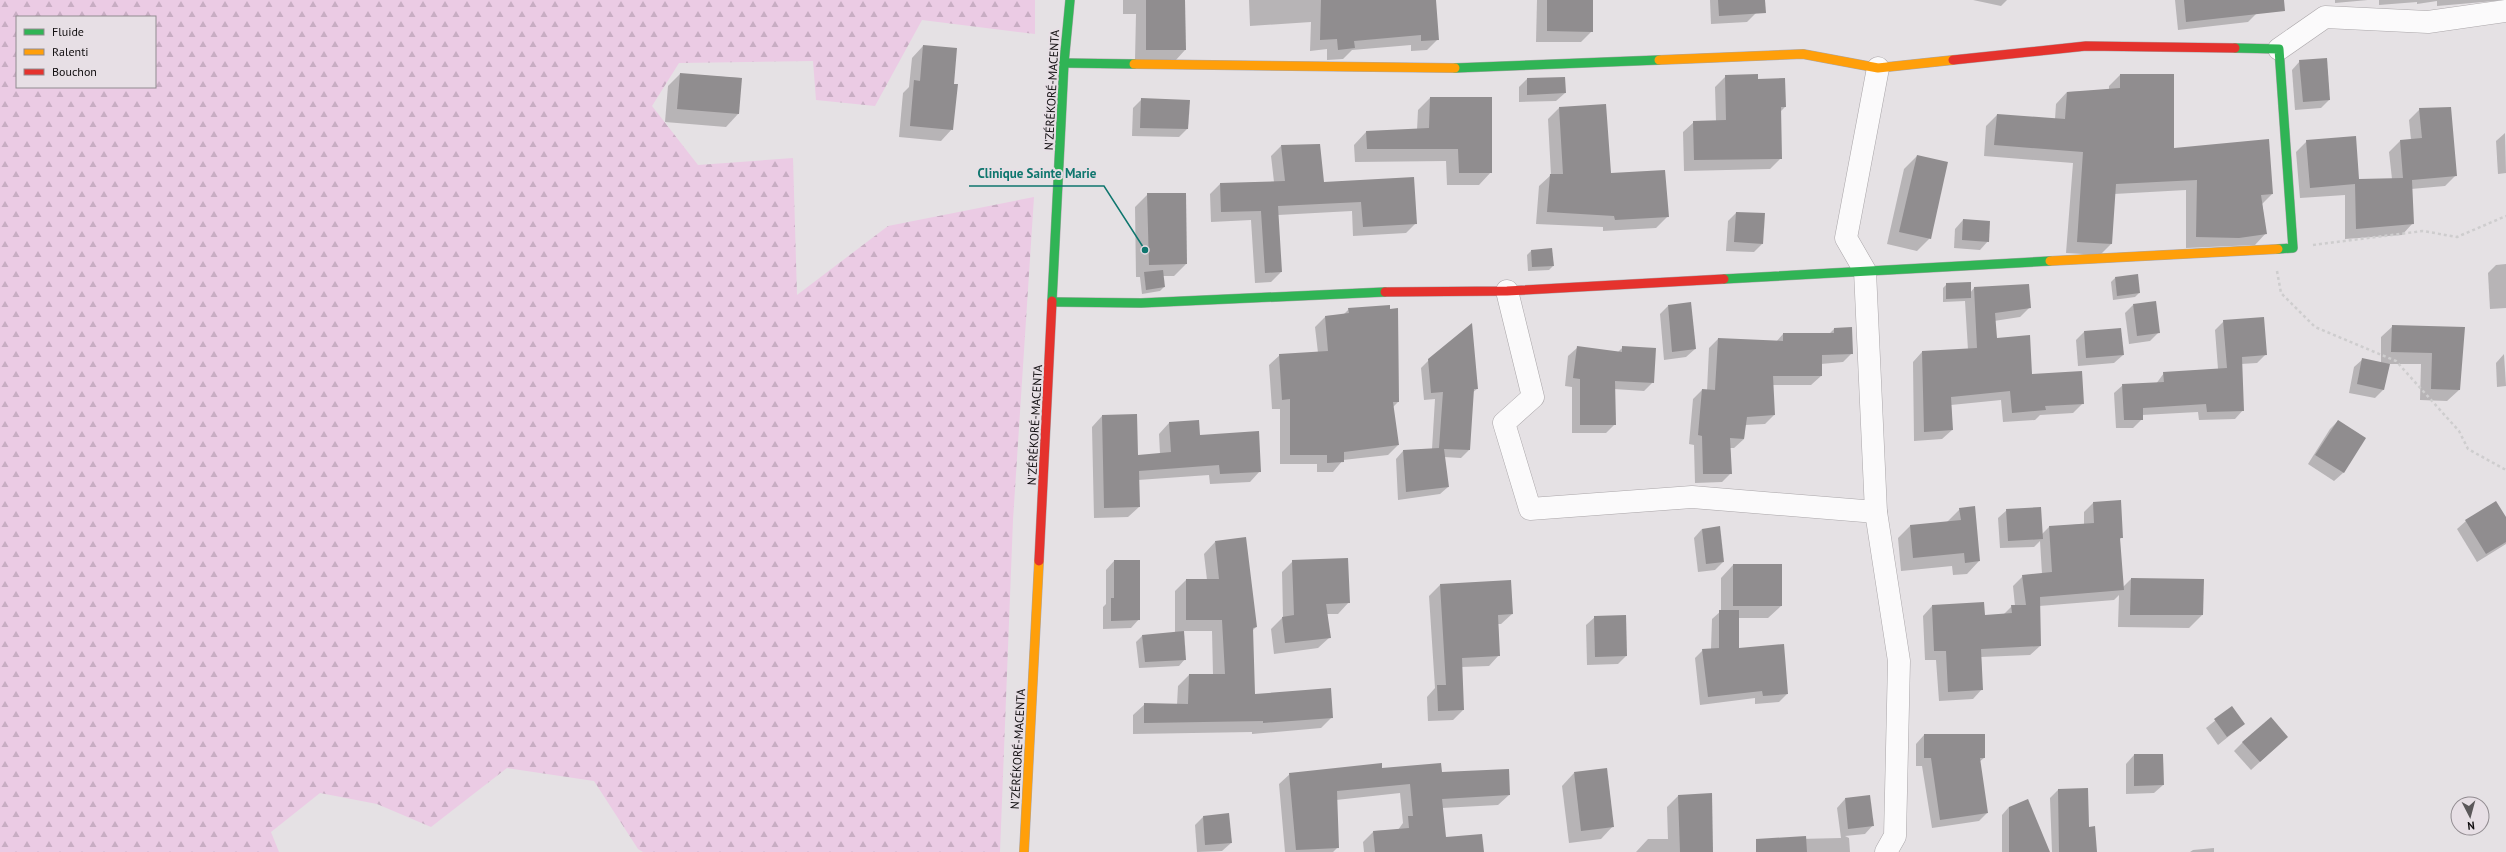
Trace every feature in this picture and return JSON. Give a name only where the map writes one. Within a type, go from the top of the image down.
[{"type":"main road","name":"N'ZÉRÉKORÉ-MACENTA","points":[[1024,852],[1054,302],[1064,63],[1070,0]]},
{"type":"main road","points":[[1054,302],[1141,303],[1377,292],[1507,291],[1865,270],[2293,248],[2279,49],[2086,46],[1878,68],[1803,54],[1437,69],[1064,63]]},
{"type":"street","points":[[2279,49],[2325,17],[2428,22],[2506,11]]},
{"type":"street","points":[[1878,68],[1846,238],[1865,270],[1876,512],[1899,661],[1895,836],[1886,852]]},
{"type":"street","points":[[1507,291],[1533,397],[1504,423],[1530,509],[1692,497],[1876,512]]},
{"type":"path","points":[[2293,248],[2423,231],[2457,237],[2506,216]]},
{"type":"path","points":[[2272,248],[2281,293],[2315,327],[2396,360],[2459,431],[2468,449],[2506,470]]},
{"type":"green space","points":[[0,0],[1035,0],[1035,34],[922,20],[875,106],[816,100],[813,61],[679,63],[652,106],[698,165],[793,158],[797,295],[888,226],[1034,197],[1013,520],[1000,852],[643,852],[638,849],[594,781],[507,768],[431,827],[377,804],[320,793],[271,832],[279,852],[0,852]]},
{"type":"building","points":[[1146,0],[1185,0],[1186,50],[1146,50]]},
{"type":"building","points":[[1321,0],[1436,0],[1439,40],[1421,41],[1421,35],[1354,41],[1355,48],[1338,50],[1337,39],[1320,40]]},
{"type":"building","points":[[1547,0],[1593,0],[1593,32],[1547,31]]},
{"type":"building","points":[[1718,0],[1765,0],[1766,13],[1719,16]]},
{"type":"building","points":[[2184,0],[2284,0],[2285,11],[2186,22]]},
{"type":"building","points":[[923,45],[957,48],[954,84],[958,84],[953,130],[910,126],[914,80],[920,81]]},
{"type":"building","points":[[2327,58],[2330,100],[2303,102],[2299,60]]},
{"type":"building","points":[[680,73],[742,78],[739,114],[677,109]]},
{"type":"building","points":[[1758,74],[1758,79],[1785,78],[1786,107],[1781,107],[1782,159],[1694,160],[1693,121],[1726,120],[1725,75]]},
{"type":"building","points":[[2120,74],[2174,74],[2174,148],[2269,139],[2273,194],[2261,195],[2267,234],[2239,238],[2196,237],[2197,180],[2116,184],[2112,244],[2077,242],[2083,152],[1994,145],[1997,114],[2065,119],[2067,92],[2120,88]]},
{"type":"building","points":[[1565,77],[1566,93],[1527,95],[1527,78]]},
{"type":"building","points":[[1430,97],[1492,97],[1492,173],[1459,173],[1458,149],[1367,149],[1366,131],[1429,128]]},
{"type":"building","points":[[1141,98],[1190,100],[1188,129],[1140,128]]},
{"type":"building","points":[[1606,104],[1611,173],[1665,170],[1669,217],[1615,220],[1614,216],[1547,212],[1550,174],[1563,174],[1559,107]]},
{"type":"building","points":[[2451,107],[2457,176],[2412,180],[2414,224],[2356,229],[2355,184],[2310,188],[2306,140],[2356,136],[2359,179],[2403,178],[2400,140],[2422,138],[2419,108]]},
{"type":"building","points":[[1320,144],[1324,182],[1414,177],[1417,224],[1363,227],[1361,202],[1278,206],[1282,272],[1265,273],[1261,211],[1221,212],[1220,183],[1285,181],[1281,145]]},
{"type":"building","points":[[1917,155],[1948,162],[1931,239],[1899,232]]},
{"type":"building","points":[[1147,193],[1186,193],[1187,264],[1149,265]]},
{"type":"building","points":[[1736,212],[1765,213],[1763,244],[1734,242]]},
{"type":"building","points":[[1963,219],[1990,221],[1989,242],[1962,240]]},
{"type":"building","points":[[1552,248],[1554,266],[1532,267],[1531,250]]},
{"type":"building","points":[[1163,270],[1165,287],[1146,290],[1144,272]]},
{"type":"building","points":[[2138,274],[2140,293],[2117,296],[2115,277]]},
{"type":"building","points":[[1971,282],[1971,298],[1946,299],[1946,283]]},
{"type":"building","points":[[2029,284],[2031,308],[1995,313],[1997,338],[2030,335],[2032,374],[2082,371],[2084,404],[2045,406],[2046,410],[2012,413],[2010,391],[1951,397],[1953,430],[1924,432],[1922,351],[1977,348],[1974,287]]},
{"type":"building","points":[[2156,301],[2160,333],[2137,336],[2133,304]]},
{"type":"building","points":[[1691,302],[1696,349],[1672,352],[1668,305]]},
{"type":"building","points":[[1390,305],[1390,309],[1398,308],[1399,402],[1393,402],[1399,445],[1344,452],[1344,462],[1327,463],[1327,455],[1290,455],[1290,399],[1282,400],[1279,354],[1328,351],[1325,316],[1349,313],[1348,308]]},
{"type":"building","points":[[2264,317],[2267,355],[2242,357],[2244,411],[2207,412],[2206,404],[2143,408],[2143,420],[2124,420],[2122,384],[2164,382],[2163,372],[2227,368],[2223,320]]},
{"type":"building","points":[[1472,323],[1478,389],[1474,389],[1470,450],[1444,449],[1449,487],[1406,492],[1403,450],[1439,448],[1443,392],[1431,393],[1428,359]]},
{"type":"building","points":[[2392,325],[2465,327],[2460,390],[2431,389],[2432,353],[2391,352]]},
{"type":"building","points":[[1852,327],[1853,354],[1822,355],[1822,376],[1773,376],[1775,415],[1747,417],[1744,439],[1730,438],[1732,474],[1703,474],[1702,436],[1698,435],[1702,389],[1715,390],[1718,338],[1783,341],[1783,333],[1834,333],[1834,328]]},
{"type":"building","points":[[2121,328],[2124,355],[2086,358],[2084,331]]},
{"type":"building","points":[[1577,346],[1622,352],[1622,346],[1656,348],[1654,383],[1615,381],[1616,425],[1580,425],[1580,379],[1573,378]]},
{"type":"building","points":[[2362,358],[2390,364],[2384,390],[2357,384]]},
{"type":"building","points":[[1137,414],[1138,455],[1171,452],[1169,422],[1199,420],[1200,435],[1259,431],[1261,472],[1220,474],[1219,465],[1139,471],[1140,507],[1104,508],[1102,415]]},
{"type":"building","points":[[2338,420],[2366,438],[2344,473],[2315,455]]},
{"type":"building","points":[[2121,500],[2123,538],[2120,538],[2124,590],[2040,597],[2041,646],[1981,649],[1983,690],[1948,692],[1946,651],[1934,651],[1932,605],[1984,602],[1985,615],[2012,613],[2011,605],[2026,605],[2022,575],[2052,572],[2049,526],[2094,523],[2093,502]]},
{"type":"building","points":[[2496,501],[2506,517],[2506,542],[2486,554],[2465,520]]},
{"type":"building","points":[[1975,506],[1980,561],[1965,563],[1964,553],[1913,558],[1910,525],[1961,520],[1959,508]]},
{"type":"building","points":[[2041,507],[2043,539],[2008,541],[2006,509]]},
{"type":"building","points":[[1720,526],[1724,562],[1706,564],[1702,529]]},
{"type":"building","points":[[1246,537],[1257,627],[1253,628],[1255,694],[1331,688],[1333,718],[1263,723],[1263,721],[1144,723],[1144,703],[1188,704],[1189,674],[1225,674],[1222,620],[1186,620],[1186,579],[1219,579],[1215,541]]},
{"type":"building","points":[[1348,558],[1350,603],[1326,604],[1331,638],[1285,643],[1282,617],[1294,615],[1292,560]]},
{"type":"building","points":[[1114,560],[1140,560],[1140,620],[1111,621],[1111,598],[1114,598]]},
{"type":"building","points":[[1733,564],[1782,564],[1782,606],[1733,606]]},
{"type":"building","points":[[2131,578],[2204,579],[2203,615],[2130,615]]},
{"type":"building","points":[[1511,580],[1513,614],[1498,615],[1500,656],[1462,658],[1464,710],[1438,711],[1437,685],[1446,685],[1440,584]]},
{"type":"building","points":[[1719,610],[1739,610],[1739,648],[1784,644],[1788,694],[1763,696],[1762,691],[1708,697],[1702,649],[1719,648]]},
{"type":"building","points":[[1626,615],[1627,656],[1595,657],[1594,616]]},
{"type":"building","points":[[1184,631],[1186,660],[1145,662],[1142,635]]},
{"type":"building","points":[[2232,706],[2245,724],[2227,737],[2214,719]]},
{"type":"building","points":[[2271,717],[2288,737],[2260,762],[2242,742]]},
{"type":"building","points":[[1924,734],[1985,734],[1985,758],[1980,758],[1988,813],[1940,820],[1931,758],[1924,758]]},
{"type":"building","points":[[2134,754],[2163,754],[2164,785],[2134,786]]},
{"type":"building","points":[[1382,763],[1382,768],[1441,763],[1442,772],[1509,769],[1510,795],[1442,799],[1446,837],[1482,834],[1484,852],[1375,852],[1373,831],[1409,828],[1408,816],[1413,816],[1410,784],[1337,791],[1339,848],[1296,850],[1289,773]]},
{"type":"building","points":[[1607,768],[1614,827],[1581,831],[1574,772]]},
{"type":"building","points":[[2088,788],[2089,827],[2095,826],[2097,852],[2059,852],[2058,789]]},
{"type":"building","points":[[1712,793],[1713,852],[1680,852],[1678,795]]},
{"type":"building","points":[[1870,795],[1874,826],[1848,829],[1845,798]]},
{"type":"building","points":[[2028,799],[2050,852],[2009,852],[2009,807]]},
{"type":"building","points":[[1229,813],[1232,843],[1205,845],[1203,816]]},
{"type":"building","points":[[1806,836],[1807,852],[1756,852],[1756,839]]},
{"type":"traffic: fast","points":[[1052,301],[1064,63],[1070,0]]},
{"type":"traffic: fast","points":[[2235,48],[2279,49],[2293,248],[2278,249]]},
{"type":"traffic: fast","points":[[1455,68],[1659,60]]},
{"type":"traffic: fast","points":[[1064,63],[1134,64]]},
{"type":"traffic: fast","points":[[1724,279],[2050,261]]},
{"type":"traffic: fast","points":[[1054,302],[1141,303],[1385,292]]},
{"type":"traffic: slow","points":[[1659,60],[1803,54],[1878,68],[1953,60]]},
{"type":"traffic: slow","points":[[1134,64],[1455,68]]},
{"type":"traffic: slow","points":[[2050,261],[2278,249]]},
{"type":"traffic: slow","points":[[1024,852],[1039,561]]},
{"type":"traffic: jam","points":[[1953,60],[2086,46],[2235,48]]},
{"type":"traffic: jam","points":[[1385,292],[1507,291],[1724,279]]},
{"type":"traffic: jam","points":[[1039,561],[1052,301]]},
{"type":"place","name":"Clinique Sainte Marie","points":[[1145,250]]}]
